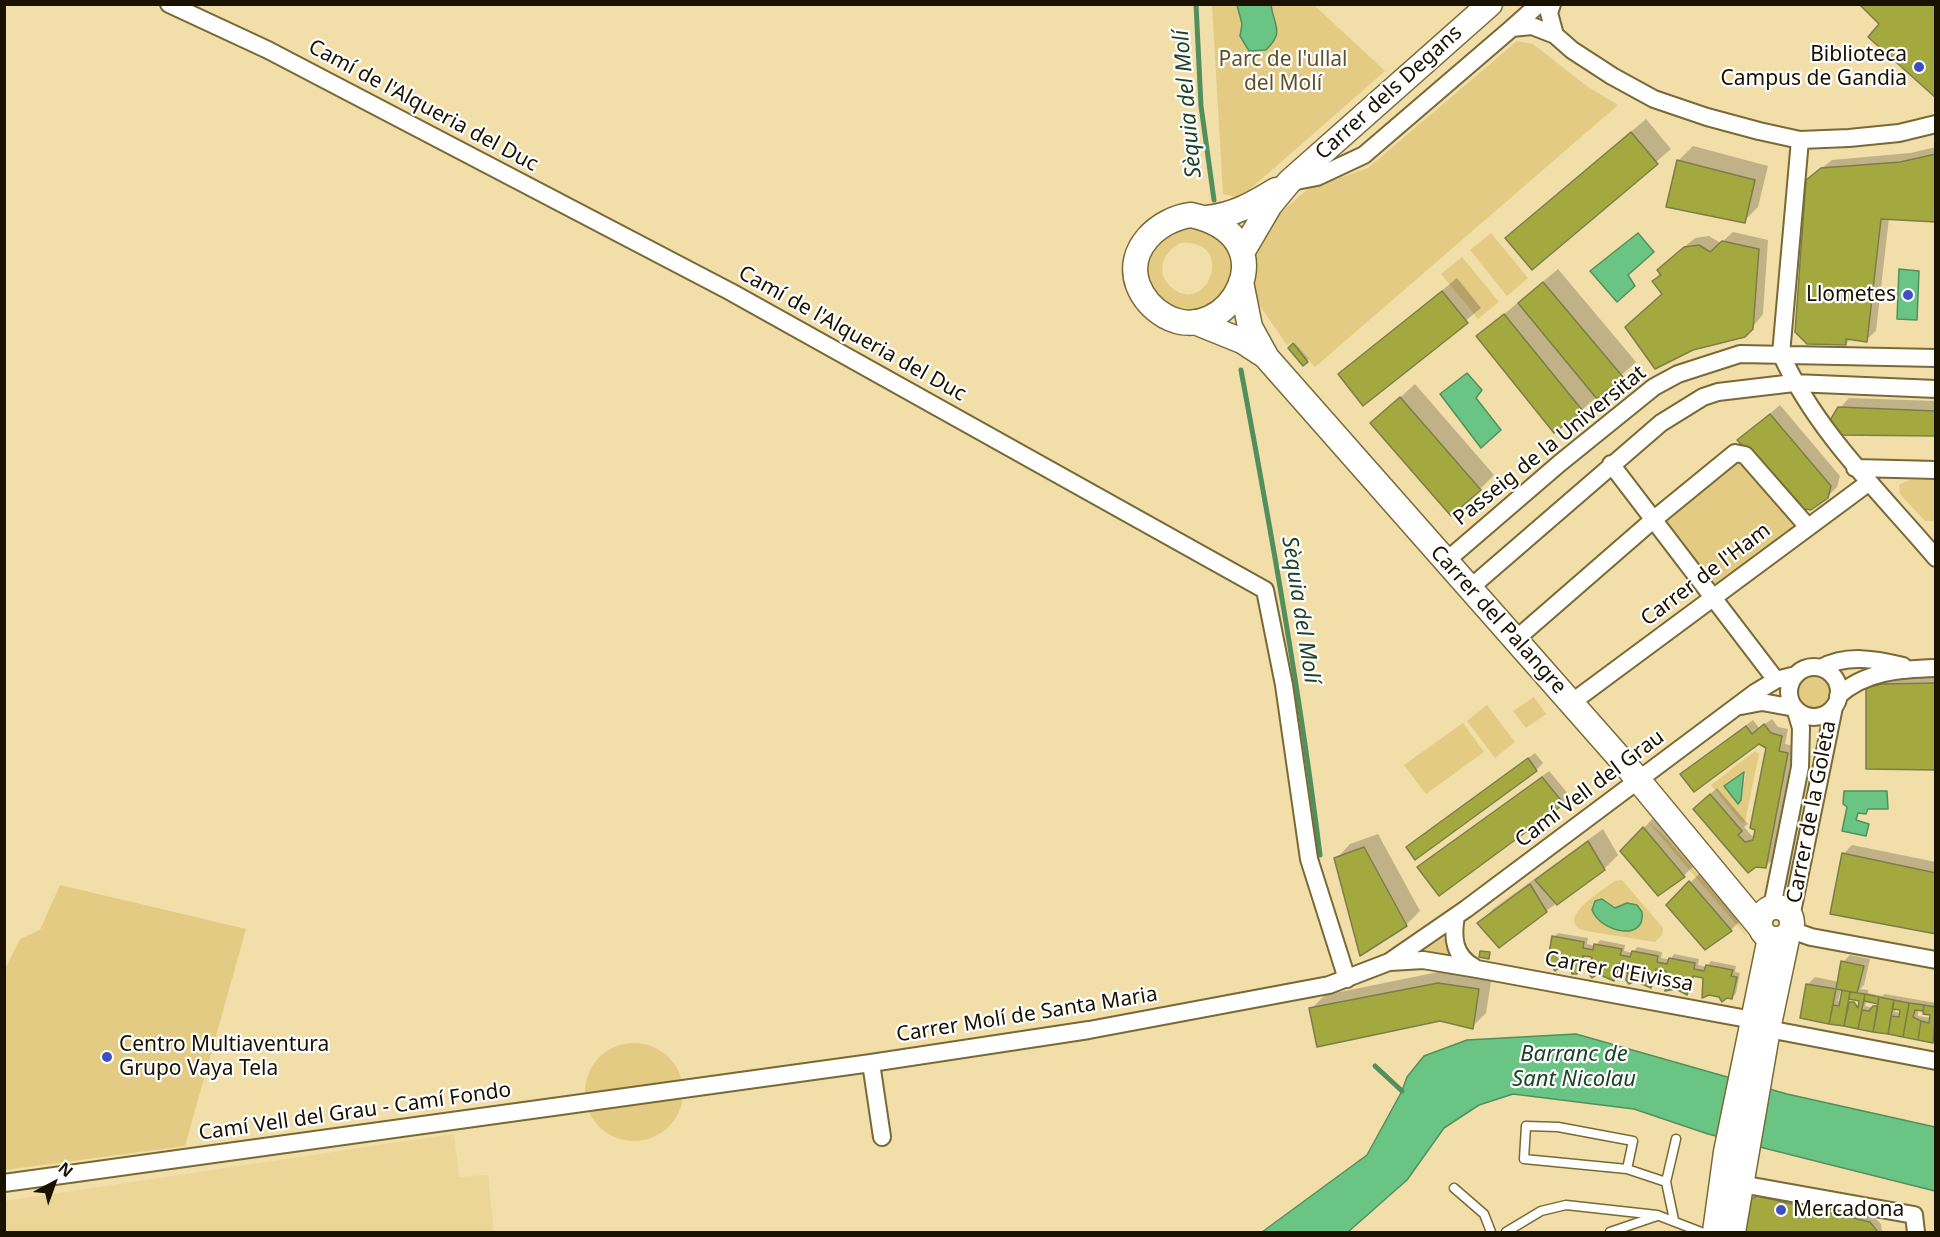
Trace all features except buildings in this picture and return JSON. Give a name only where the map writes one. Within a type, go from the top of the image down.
[{"type":"street","name":"Camí de l'Alqueria del Duc","points":[[169,4],[268,50],[731,292],[1265,590],[1284,684],[1309,859],[1347,979]]},
{"type":"street","name":"Carrer dels Degans","points":[[1243,250],[1270,205],[1289,182],[1490,4]]},
{"type":"street","points":[[1289,182],[1317,177],[1364,155],[1539,4]]},
{"type":"street","points":[[1552,4],[1549,13],[1555,35]]},
{"type":"street","points":[[1512,28],[1532,26],[1555,35],[1602,70],[1654,99],[1707,117],[1800,140],[1899,134],[1935,124]]},
{"type":"street","points":[[1800,140],[1781,354],[1794,384],[1855,468],[1927,538],[1935,558]]},
{"type":"street","name":"Carrer dels Degans","points":[[1206,218],[1226,216],[1245,209],[1289,182]]},
{"type":"street","points":[[1191,215],[1206,218],[1228,230],[1243,250],[1241,282],[1236,296],[1227,307],[1211,317],[1195,322],[1173,321],[1157,312],[1138,284],[1139,252],[1159,225],[1174,217],[1191,215]]},
{"type":"street","name":"Carrer del Palangre","points":[[1241,282],[1250,327],[1267,358],[1571,702],[1727,884],[1779,925]]},
{"type":"street","name":"Carrer del Palangre","points":[[1195,322],[1242,340],[1267,358]]},
{"type":"street","name":"Passeig de la Universitat","points":[[1446,561],[1560,463],[1654,387],[1677,374],[1740,354],[1935,358]]},
{"type":"street","points":[[1470,588],[1661,423],[1703,397],[1718,392],[1794,384],[1935,388]]},
{"type":"street","points":[[1515,640],[1653,520],[1735,453],[1745,455],[1808,527]]},
{"type":"street","points":[[1611,464],[1776,680]]},
{"type":"street","points":[[1855,468],[1935,470]]},
{"type":"street","name":"Carrer de l'Ham","points":[[1571,702],[1868,483]]},
{"type":"street","points":[[1821,668],[1829,663],[1857,659],[1883,661],[1912,668]]},
{"type":"street","points":[[1836,702],[1837,682],[1828,671],[1821,668],[1807,668],[1796,675],[1790,688],[1791,702],[1801,713],[1815,717],[1828,712],[1850,685],[1867,678],[1912,668],[1935,668]]},
{"type":"street","name":"Camí Vell del Grau","points":[[1461,913],[1741,706],[1756,692],[1776,680],[1796,675]]},
{"type":"street","points":[[1741,706],[1762,702],[1796,708]]},
{"type":"street","name":"Carrer de la Goleta","points":[[1779,925],[1836,702]]},
{"type":"street","name":"Carrer de la Goleta","points":[[1736,1153],[1779,925],[1800,767],[1801,728],[1796,708]]},
{"type":"street","points":[[1461,913],[1454,929],[1456,950],[1462,961],[1477,969]]},
{"type":"street","name":"Carrer d'Eivissa","points":[[1347,979],[1389,962],[1461,913]]},
{"type":"street","points":[[1779,925],[1811,937],[1935,960]]},
{"type":"street","name":"Carrer d'Eivissa","points":[[1389,962],[1423,960],[1477,969],[1760,1024],[1935,1061]]},
{"type":"street","name":"Carrer Molí de Santa Maria","points":[[712,1087],[1089,1030],[1329,985],[1347,979]]},
{"type":"street","points":[[871,1063],[882,1137]]},
{"type":"street","name":"Camí Vell del Grau - Camí Fondo","points":[[4,1183],[712,1087]]},
{"type":"street","points":[[1733,1233],[1741,1184],[1736,1153]]},
{"type":"street","points":[[1715,1233],[1736,1153]]},
{"type":"street","points":[[1741,1184],[1914,1215],[1916,1233]]},
{"type":"lane","points":[[1627,1169],[1633,1141],[1558,1127],[1526,1126],[1524,1159],[1627,1169],[1666,1182]]},
{"type":"lane","points":[[1674,1220],[1666,1182],[1676,1140]]},
{"type":"lane","points":[[1454,1188],[1484,1214],[1491,1233]]},
{"type":"lane","points":[[1506,1233],[1541,1211],[1566,1205],[1657,1215],[1674,1220],[1701,1233]]},
{"type":"lane","points":[[1610,1233],[1657,1215]]},
{"type":"shaded area","points":[[454,1134],[459,1177],[488,1175],[494,1232],[5,1232],[5,1201]]},
{"type":"green space","name":"Parc de l'ullal del Molí","points":[[1212,5],[1314,5],[1385,71],[1240,198],[1223,194]]},
{"type":"green space","points":[[1517,41],[1533,44],[1588,87],[1618,105],[1315,367],[1293,341],[1287,345],[1255,299],[1251,272],[1252,255],[1267,224],[1308,189],[1368,168]]},
{"type":"green space","points":[[1175,226],[1204,227],[1227,246],[1232,260],[1233,274],[1220,300],[1194,313],[1166,307],[1147,286],[1145,256]],"holes":[[[1181,243],[1198,245],[1208,252],[1212,263],[1211,275],[1196,293],[1185,294],[1172,288],[1166,282],[1163,276],[1163,263],[1169,251]]]},
{"type":"green space","points":[[1491,233],[1528,278],[1507,296],[1470,250]]},
{"type":"green space","points":[[1462,257],[1499,302],[1478,319],[1441,274]]},
{"type":"green space","points":[[1744,460],[1800,524],[1716,584],[1663,519],[1734,461]]},
{"type":"green space","points":[[1909,480],[1935,480],[1935,521],[1925,521],[1900,494],[1899,485]]},
{"type":"green space","points":[[1813,675],[1825,680],[1830,692],[1825,704],[1813,709],[1801,704],[1796,692],[1801,680]]},
{"type":"green space","points":[[1534,697],[1546,714],[1526,728],[1513,711]]},
{"type":"green space","points":[[1487,705],[1515,742],[1495,758],[1467,721]]},
{"type":"green space","points":[[1463,723],[1484,752],[1426,794],[1404,765]]},
{"type":"green space","points":[[1755,751],[1759,754],[1745,822],[1742,823],[1711,785]],"holes":[[[1746,773],[1741,800],[1736,803],[1730,795],[1732,782]]]},
{"type":"green space","points":[[1648,822],[1662,833],[1735,917],[1748,938]]},
{"type":"green space","points":[[1622,880],[1663,928],[1662,935],[1655,942],[1586,931],[1577,926],[1574,920],[1583,905],[1615,881]],"holes":[[[1602,899],[1615,908],[1627,903],[1641,922],[1628,931],[1614,930],[1601,922],[1592,910],[1595,901]]]},
{"type":"green space","name":"Centro Multiaventura Grupo Vaya Tela","points":[[60,885],[246,929],[185,1146],[5,1170],[5,969],[20,939],[40,930]]},
{"type":"green space","points":[[1446,936],[1454,956],[1426,951],[1426,949]]},
{"type":"green space","points":[[634,1043],[653,1046],[669,1057],[680,1073],[683,1092],[680,1111],[669,1127],[653,1138],[634,1141],[615,1138],[599,1127],[588,1111],[585,1092],[588,1073],[599,1057],[615,1046]]},
{"type":"water","points":[[1237,5],[1271,5],[1277,33],[1266,50],[1249,51],[1240,36],[1242,24]]},
{"type":"water","points":[[1638,233],[1654,252],[1628,275],[1635,286],[1617,302],[1590,271]]},
{"type":"water","name":"Llometes","points":[[1899,269],[1919,271],[1917,320],[1897,319]]},
{"type":"water","points":[[1467,373],[1482,390],[1476,398],[1501,430],[1481,448],[1440,394]]},
{"type":"water","points":[[1744,772],[1741,800],[1738,804],[1724,786]]},
{"type":"water","points":[[1844,791],[1887,791],[1888,809],[1868,809],[1866,814],[1858,813],[1856,820],[1869,824],[1866,836],[1842,831],[1847,807],[1843,804]]},
{"type":"water","points":[[1602,899],[1615,908],[1627,903],[1637,905],[1642,912],[1637,928],[1622,931],[1604,924],[1592,910],[1595,901]]},
{"type":"water","name":"Barranc de Sant Nicolau","points":[[1576,1034],[1787,1094],[1935,1127],[1935,1191],[1708,1134],[1634,1109],[1513,1094],[1479,1105],[1444,1128],[1407,1180],[1348,1232],[1262,1232],[1367,1155],[1402,1091],[1407,1077],[1424,1056],[1467,1040]]},
{"type":"waterway","name":"Sèquia del Molí","points":[[1196,4],[1201,106],[1214,200]]},
{"type":"waterway","name":"Sèquia del Molí","points":[[1241,370],[1284,612],[1320,855]]},
{"type":"waterway","name":"Sèquia del Molí","points":[[1375,1066],[1402,1091]]},
{"type":"place","name":"Biblioteca Campus de Gandia","points":[[1919,67]]},
{"type":"place","name":"Llometes","points":[[1908,295]]},
{"type":"place","name":"Centro Multiaventura Grupo Vaya Tela","points":[[107,1057]]},
{"type":"place","name":"Mercadona","points":[[1781,1210]]}]
